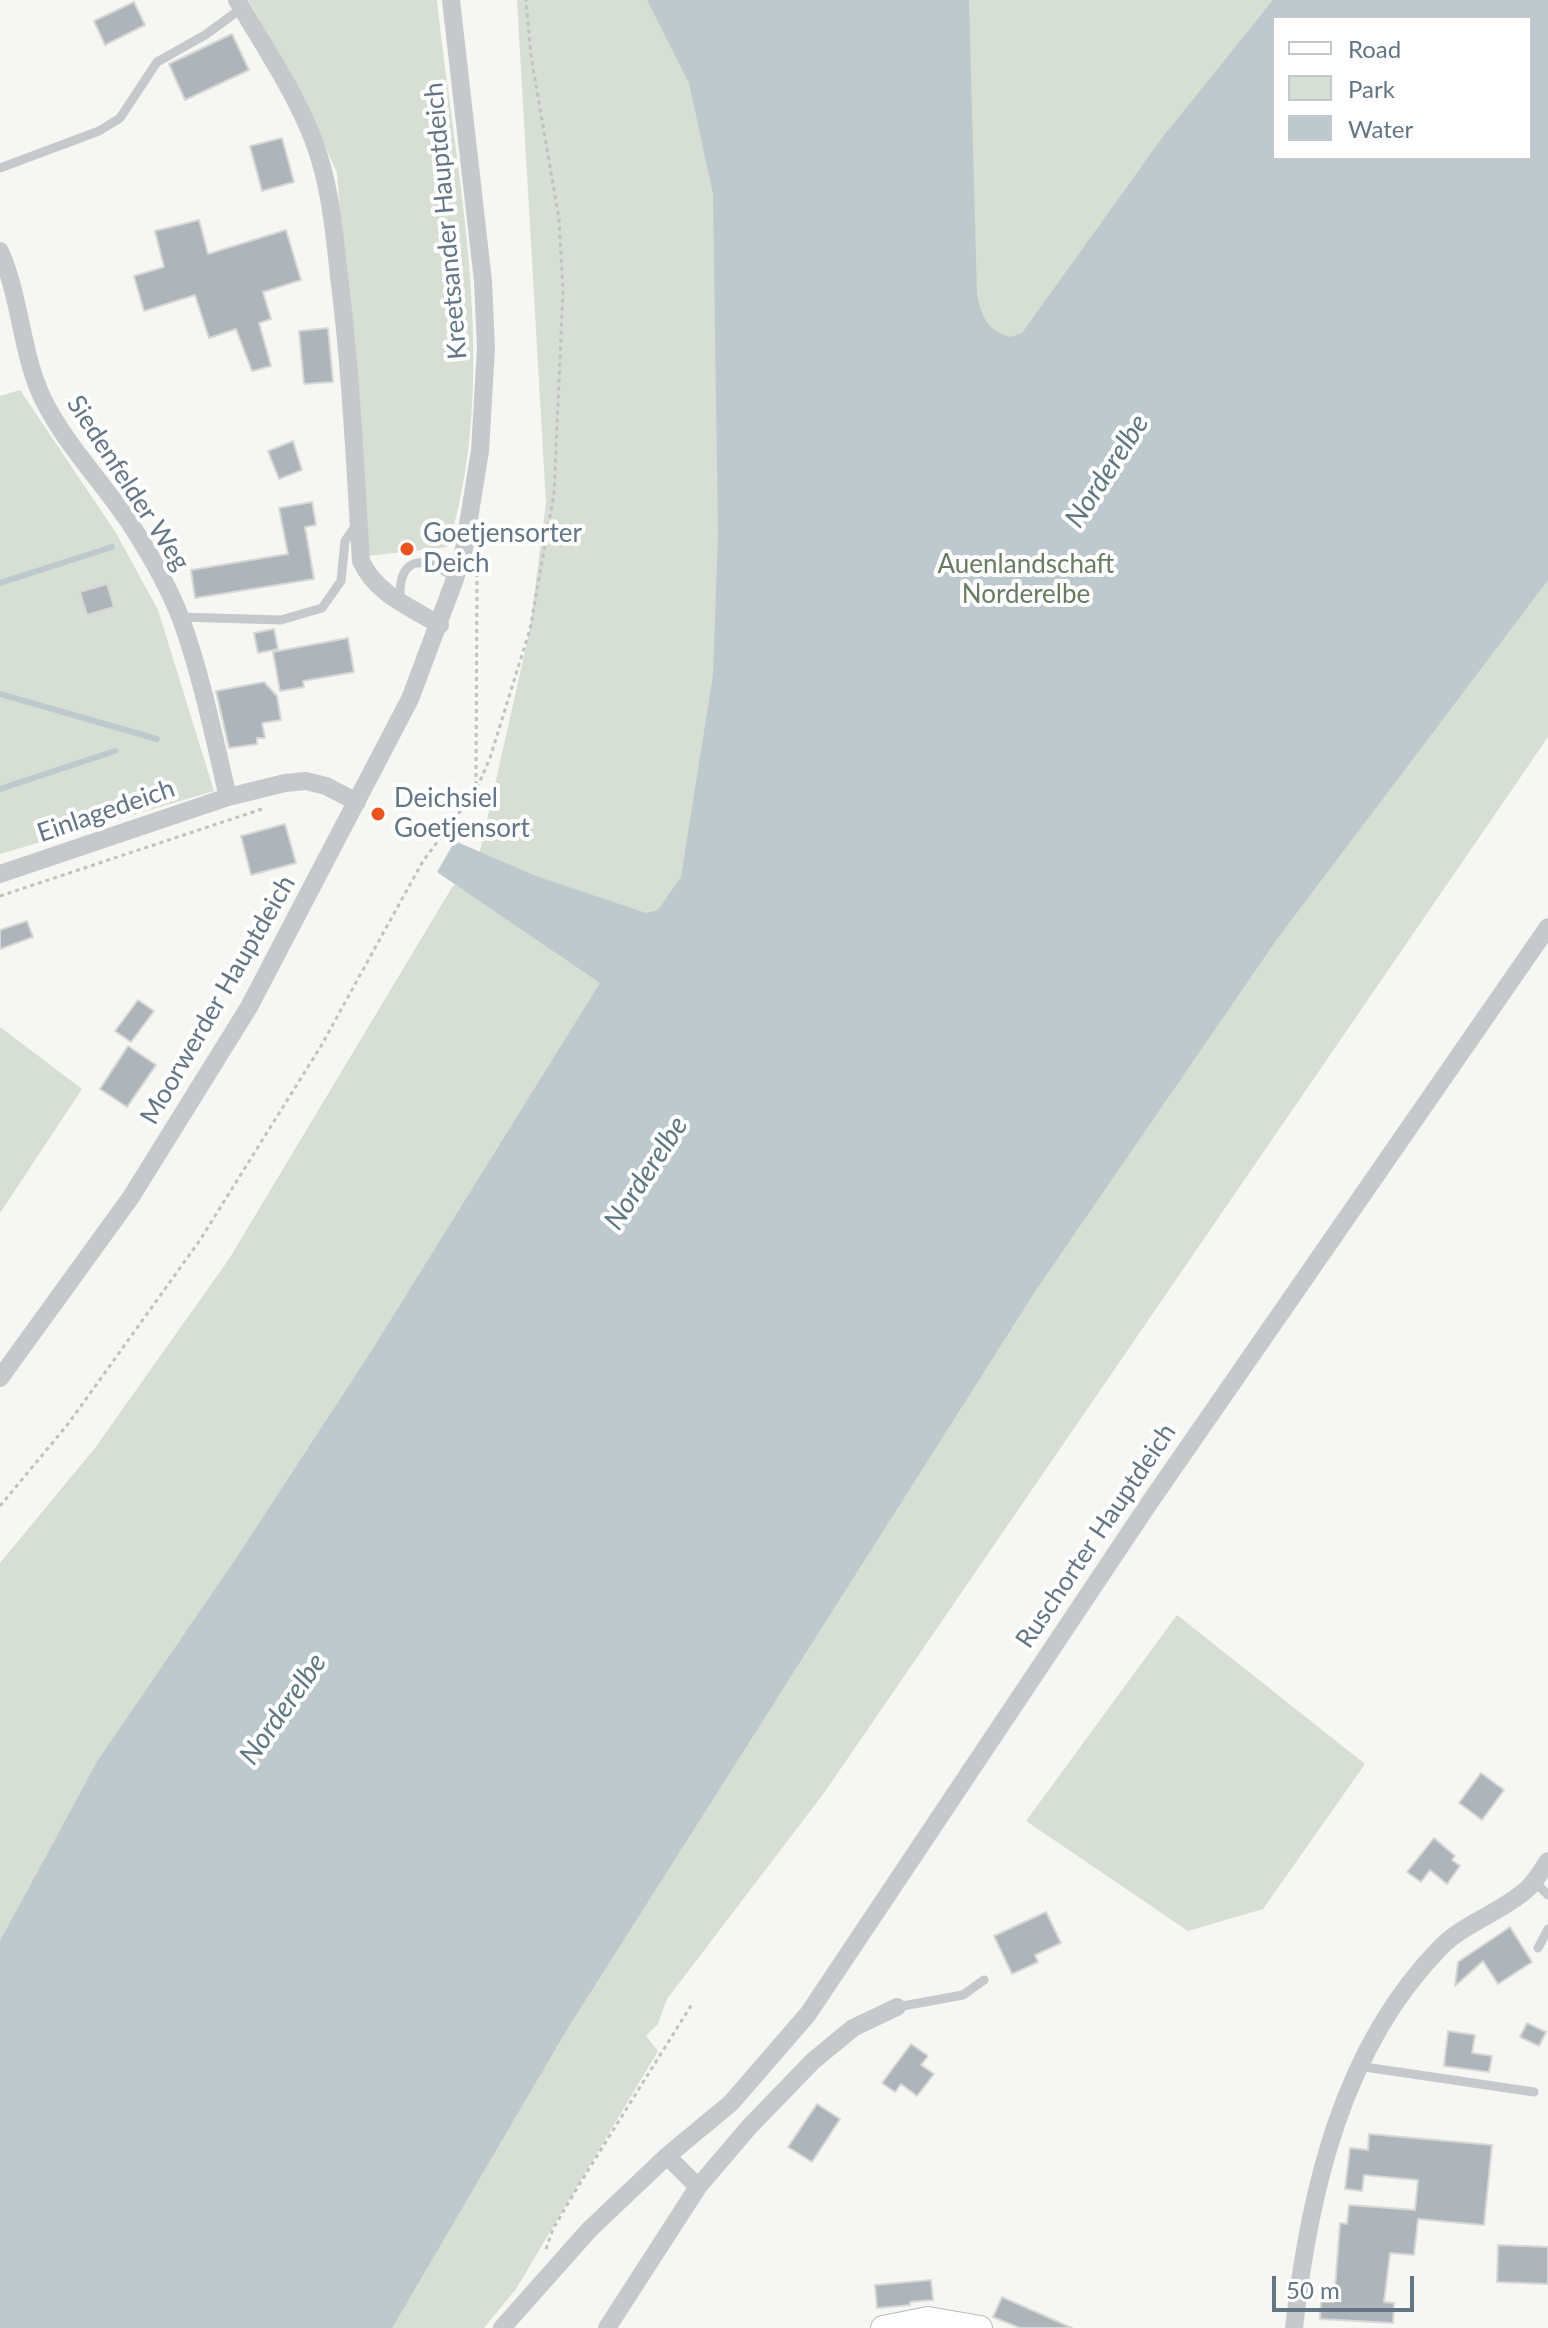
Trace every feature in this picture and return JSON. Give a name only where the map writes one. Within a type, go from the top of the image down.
[{"type":"street","name":"Kreetsander Hauptdeich","points":[[440,625],[464,549],[480,451],[486,348],[483,281],[451,0]]},
{"type":"street","points":[[239,4],[296,101],[325,176],[348,346],[361,561],[368,577],[400,602],[440,625]]},
{"type":"street","name":"Siedenfelder Weg","points":[[0,251],[20,312],[26,348],[51,416],[131,525],[180,617],[205,700],[228,797]]},
{"type":"street","name":"Moorwerder Hauptdeich","points":[[0,1378],[123,1209],[249,1007],[410,699],[440,625]]},
{"type":"street","points":[[228,797],[306,781],[326,786],[357,802]]},
{"type":"street","name":"Einlagedeich","points":[[0,874],[228,797]]},
{"type":"street","name":"Ruschorter Hauptdeich","points":[[502,2328],[589,2230],[667,2156],[731,2103],[808,2014],[1141,1514],[1548,927]]},
{"type":"street","points":[[1294,2328],[1325,2156],[1358,2066],[1400,1995],[1441,1946],[1513,1901],[1534,1881],[1548,1861]]},
{"type":"street","points":[[607,2328],[698,2187],[750,2126],[813,2061],[853,2028],[897,2007]]},
{"type":"street","points":[[667,2156],[698,2187]]},
{"type":"street","points":[[883,2328],[928,2319],[980,2328]]},
{"type":"lane","points":[[0,168],[99,131],[120,118],[157,62],[205,35],[239,4]]},
{"type":"lane","points":[[180,617],[281,620],[322,608],[341,581],[345,541],[358,521]]},
{"type":"lane","points":[[400,602],[399,586],[404,572],[414,564],[426,562],[436,565],[455,579]]},
{"type":"lane","points":[[1534,1881],[1548,1895]]},
{"type":"lane","points":[[1538,1948],[1548,1929]]},
{"type":"lane","points":[[897,2007],[963,1995],[984,1980]]},
{"type":"lane","points":[[1358,2066],[1534,2092]]},
{"type":"path","points":[[0,1506],[68,1424],[200,1240],[321,1046],[423,861],[476,790],[490,758],[530,629],[554,494],[563,291],[559,219],[531,56],[526,0]]},
{"type":"path","points":[[464,549],[477,572],[476,790]]},
{"type":"path","points":[[0,896],[264,809]]},
{"type":"path","points":[[544,2255],[553,2229],[692,2004]]},
{"type":"green space","points":[[248,0],[437,0],[463,206],[473,343],[472,412],[464,480],[448,547],[367,556],[337,173],[304,98]]},
{"type":"green space","name":"Auenlandschaft Norderelbe","points":[[517,0],[1548,0],[1548,737],[824,1793],[667,1999],[658,2024],[646,2036],[658,2051],[516,2289],[484,2328],[0,2328],[0,1563],[95,1448],[229,1259],[451,889],[480,851],[530,629],[546,503]]},
{"type":"green space","points":[[20,390],[116,533],[158,610],[214,791],[0,854],[0,396]]},
{"type":"green space","points":[[0,1027],[82,1089],[0,1213]]},
{"type":"green space","points":[[1177,1615],[1365,1764],[1263,1909],[1188,1931],[1026,1821]]},
{"type":"water","name":"Auenlandschaft Norderelbe","points":[[647,0],[969,0],[977,295],[991,327],[1011,337],[1022,333],[1162,138],[1273,0],[1548,0],[1548,580],[1277,939],[1036,1290],[566,2031],[392,2328],[0,2328],[0,1941],[98,1760],[237,1557],[372,1350],[600,983],[437,872],[455,841],[536,876],[646,913],[658,910],[681,877],[713,675],[718,535],[713,194],[689,83]]},
{"type":"building","points":[[134,2],[145,25],[105,45],[94,21]]},
{"type":"building","points":[[232,34],[249,70],[185,100],[169,64]]},
{"type":"building","points":[[282,138],[294,182],[262,191],[250,146]]},
{"type":"building","points":[[199,220],[208,254],[286,230],[301,280],[263,292],[271,319],[259,323],[271,366],[252,371],[236,329],[209,338],[195,295],[144,311],[134,276],[164,267],[155,231]]},
{"type":"building","points":[[328,328],[333,382],[304,384],[299,331]]},
{"type":"building","points":[[293,441],[302,470],[279,479],[268,451]]},
{"type":"building","points":[[312,502],[316,525],[305,527],[314,579],[195,598],[191,570],[288,554],[279,508]]},
{"type":"building","points":[[107,584],[114,607],[87,615],[80,592]]},
{"type":"building","points":[[274,629],[278,649],[258,653],[254,633]]},
{"type":"building","points":[[348,638],[354,672],[303,681],[304,687],[280,691],[273,652]]},
{"type":"building","points":[[264,682],[277,696],[281,720],[262,723],[265,738],[257,738],[257,744],[229,748],[216,691]]},
{"type":"building","points":[[285,824],[296,863],[251,875],[241,836]]},
{"type":"building","points":[[27,921],[33,937],[0,949],[0,930]]},
{"type":"building","points":[[138,1000],[154,1011],[131,1042],[115,1031]]},
{"type":"building","points":[[128,1046],[156,1065],[127,1107],[100,1089]]},
{"type":"building","points":[[1481,1773],[1504,1790],[1482,1820],[1459,1803]]},
{"type":"building","points":[[1434,1838],[1455,1856],[1452,1860],[1460,1866],[1447,1884],[1430,1870],[1421,1882],[1407,1872]]},
{"type":"building","points":[[1046,1912],[1061,1943],[1035,1955],[1038,1962],[1012,1974],[994,1936]]},
{"type":"building","points":[[1510,1927],[1532,1962],[1498,1984],[1483,1961],[1455,1986],[1458,1962]]},
{"type":"building","points":[[1527,2023],[1546,2032],[1539,2046],[1520,2037]]},
{"type":"building","points":[[1448,2031],[1475,2035],[1472,2053],[1492,2056],[1489,2072],[1444,2066]]},
{"type":"building","points":[[911,2044],[928,2056],[921,2065],[934,2074],[917,2096],[901,2084],[895,2092],[882,2083]]},
{"type":"building","points":[[817,2104],[840,2119],[812,2162],[788,2147]]},
{"type":"building","points":[[1369,2134],[1492,2145],[1484,2225],[1418,2219],[1414,2255],[1390,2253],[1384,2302],[1394,2303],[1393,2323],[1320,2319],[1321,2302],[1334,2302],[1340,2223],[1347,2224],[1349,2205],[1415,2210],[1418,2180],[1364,2175],[1362,2191],[1345,2189],[1350,2148],[1368,2150]]},
{"type":"building","points":[[1498,2245],[1548,2247],[1548,2284],[1497,2282]]},
{"type":"building","points":[[931,2280],[933,2300],[877,2308],[875,2285]]},
{"type":"building","points":[[1002,2297],[1072,2328],[1020,2328],[993,2317]]},
{"type":"waterway","points":[[0,583],[112,547]]},
{"type":"waterway","points":[[0,694],[157,739]]},
{"type":"waterway","points":[[0,789],[115,751]]},
{"type":"place","name":"Goetjensorter Deich","points":[[407,549]]},
{"type":"place","name":"Deichsiel Goetjensort","points":[[378,814]]},
{"type":"water label","name":"Norderelbe","points":[[1107,471]]},
{"type":"water label","name":"Norderelbe","points":[[646,1173]]},
{"type":"water label","name":"Norderelbe","points":[[283,1709]]}]
